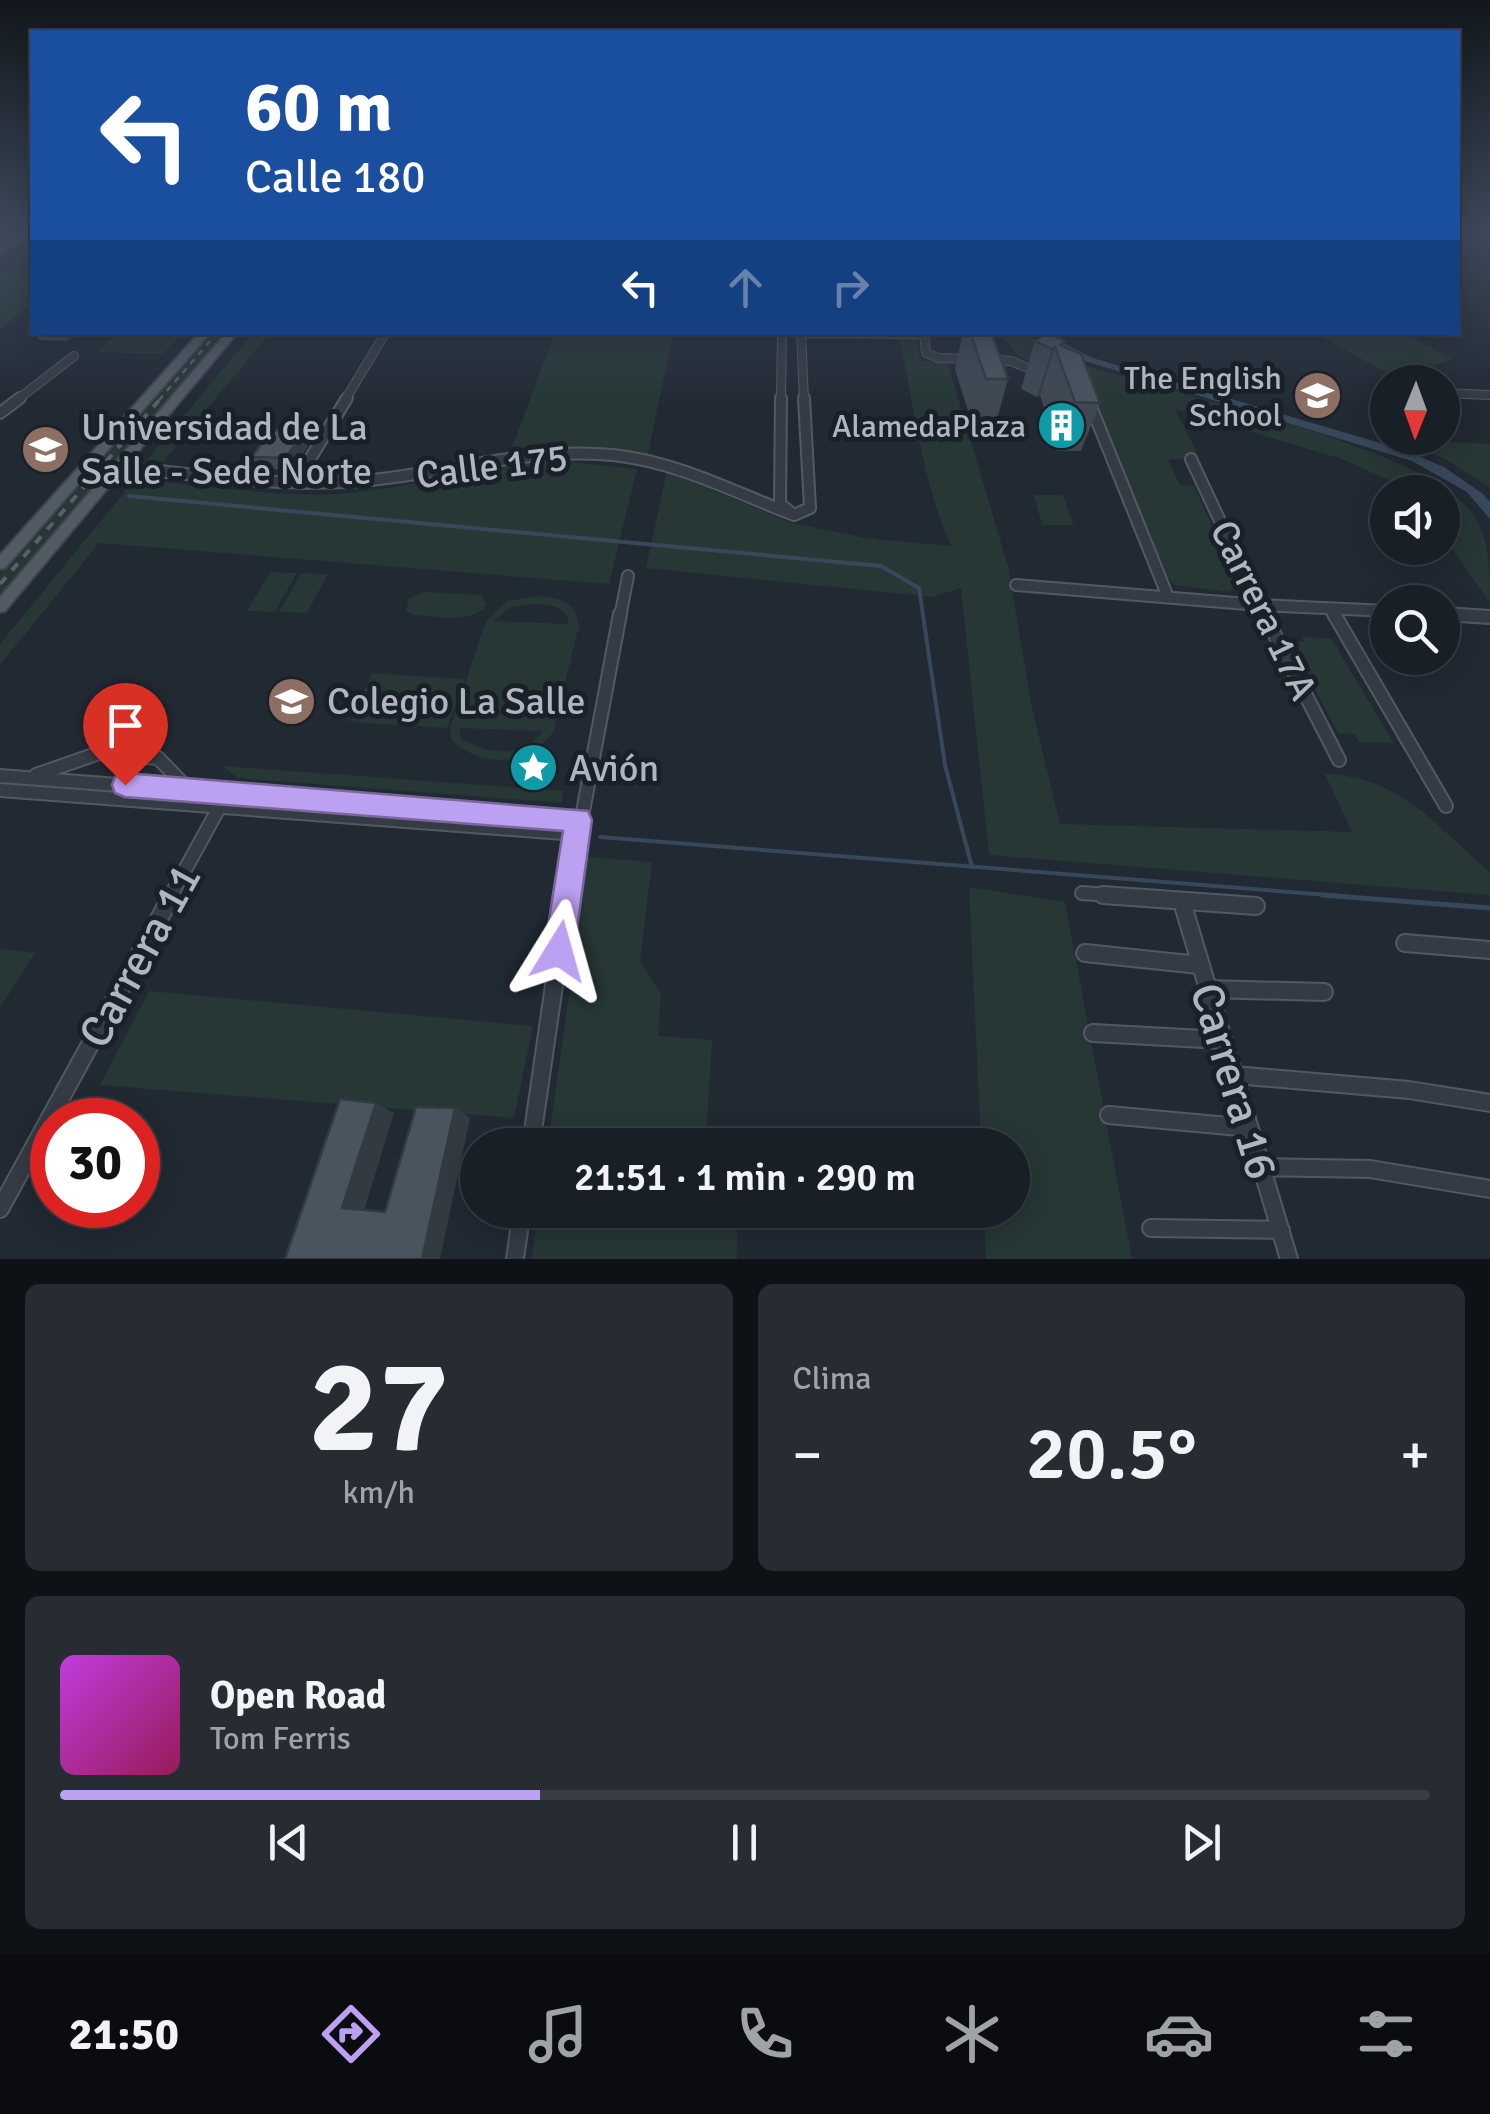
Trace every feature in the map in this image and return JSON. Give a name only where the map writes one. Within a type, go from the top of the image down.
[{"type":"main road","points":[[0,564],[203,335]]},
{"type":"main road","points":[[0,607],[230,335]]},
{"type":"street","points":[[296,482],[384,335]]},
{"type":"street","points":[[785,335],[780,504],[794,516],[810,508],[801,335]]},
{"type":"street","points":[[924,335],[926,353],[931,356],[1011,361],[1050,378]]},
{"type":"street","points":[[0,413],[74,356]]},
{"type":"street","points":[[1080,392],[1088,398],[1168,596]]},
{"type":"street","points":[[1460,394],[1490,395]]},
{"type":"street","points":[[0,400],[16,400]]},
{"type":"street","name":"Calle 175","points":[[120,467],[296,482],[387,478],[509,456],[618,457],[653,461],[794,516]]},
{"type":"street","name":"Carrera 17A","points":[[1191,459],[1259,605],[1339,760]]},
{"type":"street","points":[[533,1128],[577,827],[628,576]]},
{"type":"street","points":[[1016,584],[1370,610]]},
{"type":"street","points":[[1331,609],[1446,806]]},
{"type":"street","points":[[1460,615],[1490,617]]},
{"type":"street","points":[[28,778],[99,754],[158,758],[189,790]]},
{"type":"street","points":[[0,776],[577,827]]},
{"type":"street","points":[[0,790],[577,827]]},
{"type":"street","name":"Carrera 11","points":[[0,1210],[220,806]]},
{"type":"street","points":[[1082,893],[1256,906]]},
{"type":"street","name":"Carrera 16","points":[[1182,902],[1289,1259]]},
{"type":"street","points":[[1405,943],[1490,950]]},
{"type":"street","points":[[1085,953],[1199,965]]},
{"type":"street","points":[[1207,989],[1324,992]]},
{"type":"street","points":[[1093,1033],[1222,1040]]},
{"type":"street","points":[[1234,1075],[1409,1090],[1490,1103]]},
{"type":"street","points":[[1109,1115],[1250,1128]]},
{"type":"street","points":[[1262,1167],[1370,1169],[1490,1189]]},
{"type":"street","points":[[515,1259],[519,1228]]},
{"type":"street","points":[[1151,1228],[1281,1230]]},
{"type":"shaded area","points":[[0,291],[30,291],[30,305],[0,329]]},
{"type":"shaded area","points":[[114,335],[181,335],[163,354],[97,352]]},
{"type":"shaded area","points":[[210,335],[225,335],[0,596],[0,573]]},
{"type":"shaded area","points":[[251,335],[268,335],[163,462],[146,461]]},
{"type":"shaded area","points":[[554,335],[673,335],[648,454],[581,447],[511,450]]},
{"type":"shaded area","points":[[917,335],[920,360],[948,364],[1008,566],[1031,703],[1060,824],[1352,832],[1325,774],[1351,777],[1393,792],[1428,817],[1490,873],[1490,895],[989,855],[961,588],[932,597],[646,568],[667,471],[792,523],[865,538],[951,546],[926,471],[900,340]]},
{"type":"shaded area","points":[[1001,335],[1030,335],[1083,364],[1323,434],[1421,475],[1378,475],[1342,459],[1175,409],[1199,457],[1168,460],[1180,485],[1194,486],[1239,585],[1229,592],[1174,585],[1088,388],[1019,356]]},
{"type":"shaded area","points":[[1318,335],[1428,335],[1409,336],[1453,359],[1437,365],[1373,365]]},
{"type":"shaded area","points":[[1460,442],[1490,444],[1490,487],[1435,455],[1460,455]]},
{"type":"shaded area","points":[[552,460],[637,469],[609,584],[99,543],[0,665],[0,644],[135,479],[269,493],[323,494],[374,490]]},
{"type":"shaded area","points":[[1034,495],[1063,495],[1073,525],[1042,525]]},
{"type":"shaded area","points":[[1460,502],[1474,515],[1486,547],[1490,603],[1460,560]]},
{"type":"shaded area","points":[[270,572],[297,573],[275,612],[247,611]]},
{"type":"shaded area","points":[[301,573],[328,574],[307,613],[279,612]]},
{"type":"shaded area","points":[[423,592],[481,595],[487,605],[463,617],[414,615],[406,611],[409,598]]},
{"type":"shaded area","points":[[539,596],[560,600],[571,606],[579,625],[553,732],[531,752],[504,760],[476,756],[463,749],[452,740],[450,728],[486,621],[507,601]],"holes":[[[536,604],[562,610],[569,624],[494,621],[511,607]],[[459,728],[541,731],[542,732],[525,746],[504,751],[471,744],[461,738]]]},
{"type":"shaded area","points":[[1302,637],[1331,638],[1394,743],[1359,742],[1354,734],[1338,733],[1290,642],[1304,642]]},
{"type":"shaded area","points":[[372,673],[465,679],[447,728],[350,722]]},
{"type":"shaded area","points":[[222,766],[563,791],[562,803],[238,778]]},
{"type":"shaded area","points":[[0,780],[560,823],[559,828],[0,785]]},
{"type":"shaded area","points":[[588,857],[652,862],[640,961],[661,994],[658,1036],[712,1040],[707,1128],[550,1128]]},
{"type":"shaded area","points":[[969,887],[1065,902],[1132,1259],[986,1259],[985,1228],[1030,1228],[1030,1128],[980,1128]]},
{"type":"shaded area","points":[[0,949],[35,953],[0,1008]]},
{"type":"shaded area","points":[[149,991],[533,1026],[514,1118],[100,1085]]},
{"type":"shaded area","points":[[536,1228],[737,1228],[737,1259],[532,1259]]},
{"type":"water","points":[[1039,335],[1096,359],[1370,440],[1370,448],[1075,358]]},
{"type":"water","points":[[1392,455],[1416,455],[1456,475],[1437,475]]},
{"type":"water","points":[[1460,478],[1490,502],[1490,519],[1460,488]]},
{"type":"building","points":[[971,335],[992,335],[1008,379],[986,379]]},
{"type":"building","points":[[1052,335],[1065,341],[1060,345],[1081,354],[1100,403],[1075,402],[1055,347],[1035,341]]},
{"type":"building","points":[[271,430],[304,431],[286,458],[252,457]]},
{"type":"building","points":[[340,1099],[376,1103],[342,1208],[385,1212],[416,1107],[455,1108],[422,1259],[285,1259]]},
{"type":"waterway","points":[[129,496],[881,566],[919,588],[945,765],[972,867]]},
{"type":"waterway","points":[[600,837],[972,867]]},
{"type":"waterway","points":[[972,867],[1353,897]]},
{"type":"waterway","points":[[1322,895],[1490,908]]},
{"type":"railway","points":[[159,400],[215,335]]},
{"type":"railway","points":[[0,584],[161,398]]},
{"type":"place","name":"The English School","points":[[1317,396]]},
{"type":"place","name":"AlamedaPlaza","points":[[1061,426]]},
{"type":"place","name":"Universidad de La Salle - Sede Norte","points":[[46,449]]},
{"type":"place","name":"Colegio La Salle","points":[[292,701]]},
{"type":"place","name":"Avión","points":[[534,768]]},
{"type":"route","points":[[125,785],[579,820],[559,951]]}]
